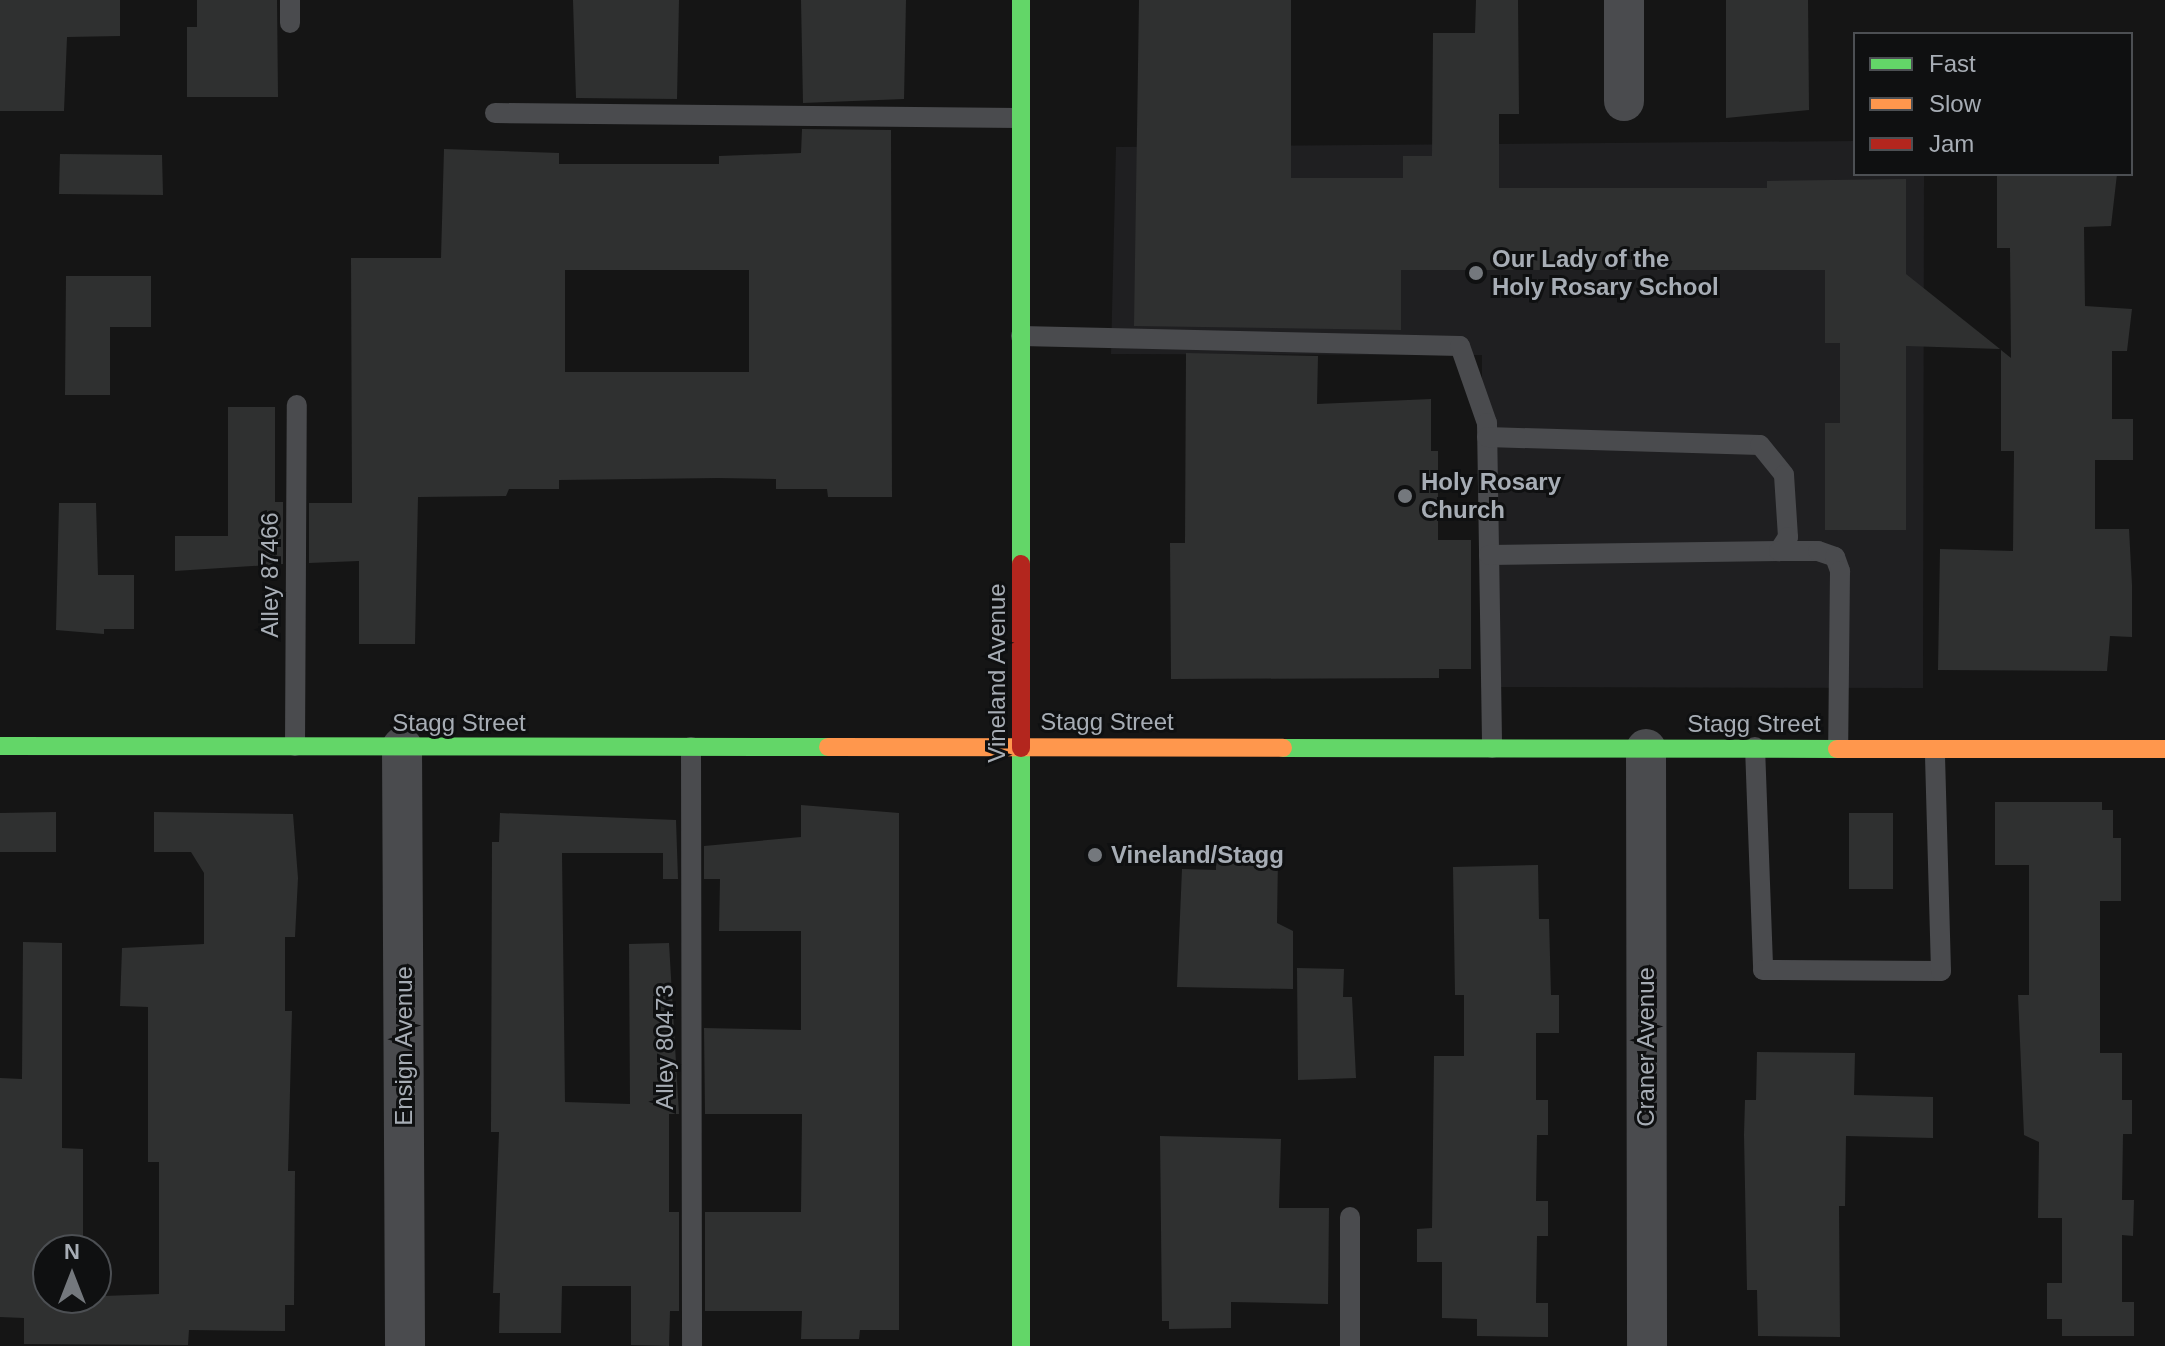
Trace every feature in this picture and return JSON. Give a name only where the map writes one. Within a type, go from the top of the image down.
[{"type":"street","name":"Vineland Avenue","points":[[1021,0],[1021,1346]]},
{"type":"street","points":[[1624,0],[1624,101]]},
{"type":"street","name":"Stagg Street","points":[[0,746],[2165,749]]},
{"type":"street","name":"Ensign Avenue","points":[[402,747],[405,1346]]},
{"type":"street","name":"Craner Avenue","points":[[1646,749],[1647,1346]]},
{"type":"lane","points":[[290,0],[290,23]]},
{"type":"lane","points":[[495,113],[1020,118]]},
{"type":"lane","points":[[1021,336],[1460,346],[1487,437],[1492,748]]},
{"type":"lane","name":"Alley 87466","points":[[295,746],[297,405]]},
{"type":"lane","points":[[1487,437],[1760,445],[1784,475],[1788,537],[1779,551]]},
{"type":"lane","points":[[1489,555],[1818,551],[1835,557],[1840,571],[1838,748]]},
{"type":"lane","name":"Alley 80473","points":[[691,747],[692,1346]]},
{"type":"lane","points":[[1755,747],[1763,970],[1941,971],[1935,750]]},
{"type":"lane","points":[[1350,1217],[1350,1346]]},
{"type":"shaded area","points":[[1853,141],[1853,176],[1924,176],[1923,688],[1481,687],[1482,355],[1111,354],[1116,147]]},
{"type":"building","points":[[0,0],[120,0],[120,36],[67,37],[64,111],[0,111]]},
{"type":"building","points":[[197,0],[277,0],[278,97],[187,97],[187,27],[197,27]]},
{"type":"building","points":[[573,0],[679,0],[677,99],[576,98]]},
{"type":"building","points":[[801,0],[906,0],[904,99],[803,103]]},
{"type":"building","points":[[1139,0],[1291,0],[1291,178],[1403,178],[1403,156],[1432,156],[1433,33],[1475,33],[1476,0],[1518,0],[1519,114],[1499,114],[1499,188],[1767,188],[1767,181],[1906,179],[1906,274],[2000,349],[1906,346],[1906,530],[1825,530],[1825,423],[1840,423],[1840,343],[1825,343],[1825,270],[1401,270],[1401,330],[1134,326]]},
{"type":"building","points":[[1726,0],[1808,0],[1809,110],[1726,118]]},
{"type":"building","points":[[802,129],[891,130],[892,497],[828,497],[827,489],[776,489],[776,479],[718,478],[559,480],[559,489],[509,489],[506,496],[418,497],[415,644],[359,644],[359,561],[309,563],[309,503],[352,503],[351,258],[441,258],[444,149],[559,153],[559,164],[719,164],[719,156],[801,153]],"holes":[[[565,270],[749,270],[749,372],[565,372]]]},
{"type":"building","points":[[60,154],[162,155],[163,195],[59,194]]},
{"type":"building","points":[[1997,176],[2117,176],[2111,226],[2084,227],[2085,306],[2132,309],[2127,351],[2112,351],[2112,419],[2133,419],[2133,460],[2095,460],[2095,529],[2129,529],[2132,637],[2110,636],[2107,671],[1938,670],[1940,549],[2013,551],[2014,451],[2001,451],[2001,350],[2011,358],[2010,248],[1997,248]]},
{"type":"building","points":[[66,276],[151,276],[151,327],[110,327],[110,395],[65,395]]},
{"type":"building","points":[[1186,353],[1318,356],[1317,404],[1431,399],[1431,451],[1438,451],[1438,540],[1471,540],[1471,669],[1439,669],[1439,678],[1171,679],[1170,543],[1185,543]]},
{"type":"building","points":[[228,407],[275,407],[275,502],[283,502],[283,564],[175,571],[175,536],[228,536]]},
{"type":"building","points":[[59,503],[96,503],[98,575],[134,575],[134,629],[104,629],[104,634],[56,630]]},
{"type":"building","points":[[1995,802],[2102,802],[2102,810],[2113,810],[2113,838],[2121,838],[2121,901],[2100,901],[2100,1053],[2122,1053],[2122,1100],[2132,1100],[2132,1134],[2123,1134],[2122,1200],[2134,1200],[2133,1236],[2122,1235],[2122,1302],[2134,1302],[2134,1336],[2062,1336],[2062,1319],[2047,1319],[2047,1283],[2062,1283],[2062,1218],[2038,1218],[2039,1142],[2024,1135],[2018,995],[2029,995],[2029,865],[1995,865]]},
{"type":"building","points":[[801,805],[899,813],[899,1330],[860,1330],[859,1339],[801,1339],[802,1311],[705,1311],[705,1212],[801,1212],[802,1114],[705,1114],[704,1028],[801,1030],[801,931],[719,931],[720,879],[704,879],[704,846],[801,837]]},
{"type":"building","points":[[56,812],[56,852],[0,852],[0,813]]},
{"type":"building","points":[[154,812],[293,814],[298,878],[295,937],[285,937],[285,1011],[292,1011],[288,1171],[295,1171],[294,1305],[285,1305],[285,1331],[189,1330],[188,1345],[24,1344],[24,1318],[0,1317],[0,1078],[22,1079],[23,942],[62,943],[62,1148],[83,1149],[83,1234],[32,1234],[32,1314],[112,1314],[112,1296],[159,1294],[159,1162],[148,1162],[148,1007],[120,1006],[122,948],[204,944],[204,873],[191,852],[154,852]]},
{"type":"building","points":[[500,813],[676,820],[678,879],[663,879],[663,853],[562,853],[565,1102],[630,1104],[629,944],[669,943],[679,1114],[669,1114],[669,1212],[679,1212],[679,1311],[670,1311],[669,1346],[631,1345],[631,1286],[562,1286],[561,1333],[499,1333],[500,1293],[493,1293],[499,1132],[491,1132],[492,842],[499,842]]},
{"type":"building","points":[[1849,813],[1893,813],[1893,889],[1849,889]]},
{"type":"building","points":[[1216,855],[1278,857],[1277,923],[1293,931],[1293,989],[1177,987],[1182,869],[1216,870]]},
{"type":"building","points":[[1538,865],[1539,919],[1549,919],[1551,995],[1559,995],[1559,1033],[1536,1033],[1536,1100],[1548,1100],[1548,1135],[1537,1135],[1536,1201],[1548,1201],[1548,1236],[1537,1236],[1536,1303],[1548,1303],[1548,1337],[1477,1336],[1477,1319],[1442,1318],[1442,1262],[1417,1262],[1417,1229],[1432,1228],[1434,1056],[1464,1056],[1464,995],[1455,995],[1453,867]]},
{"type":"building","points":[[1297,968],[1344,969],[1343,997],[1352,997],[1356,1078],[1298,1080]]},
{"type":"building","points":[[1757,1052],[1855,1053],[1854,1095],[1933,1097],[1933,1138],[1846,1136],[1845,1206],[1839,1206],[1840,1337],[1758,1336],[1757,1290],[1747,1290],[1744,1135],[1745,1100],[1756,1100]]},
{"type":"building","points":[[1160,1136],[1281,1139],[1279,1208],[1329,1208],[1328,1304],[1231,1302],[1231,1328],[1169,1329],[1169,1321],[1162,1321]]},
{"type":"traffic: fast","points":[[1021,0],[1021,564]]},
{"type":"traffic: fast","points":[[0,746],[828,747]]},
{"type":"traffic: fast","points":[[1021,748],[1021,1346]]},
{"type":"traffic: fast","points":[[1283,748],[1837,749]]},
{"type":"traffic: slow","points":[[828,747],[1283,748]]},
{"type":"traffic: slow","points":[[1837,749],[2165,749]]},
{"type":"traffic: jam","points":[[1021,564],[1021,748]]},
{"type":"place","name":"Our Lady of the Holy Rosary School","points":[[1476,273]]},
{"type":"place","name":"Holy Rosary Church","points":[[1405,496]]},
{"type":"place","name":"Vineland/Stagg","points":[[1095,855]]}]
